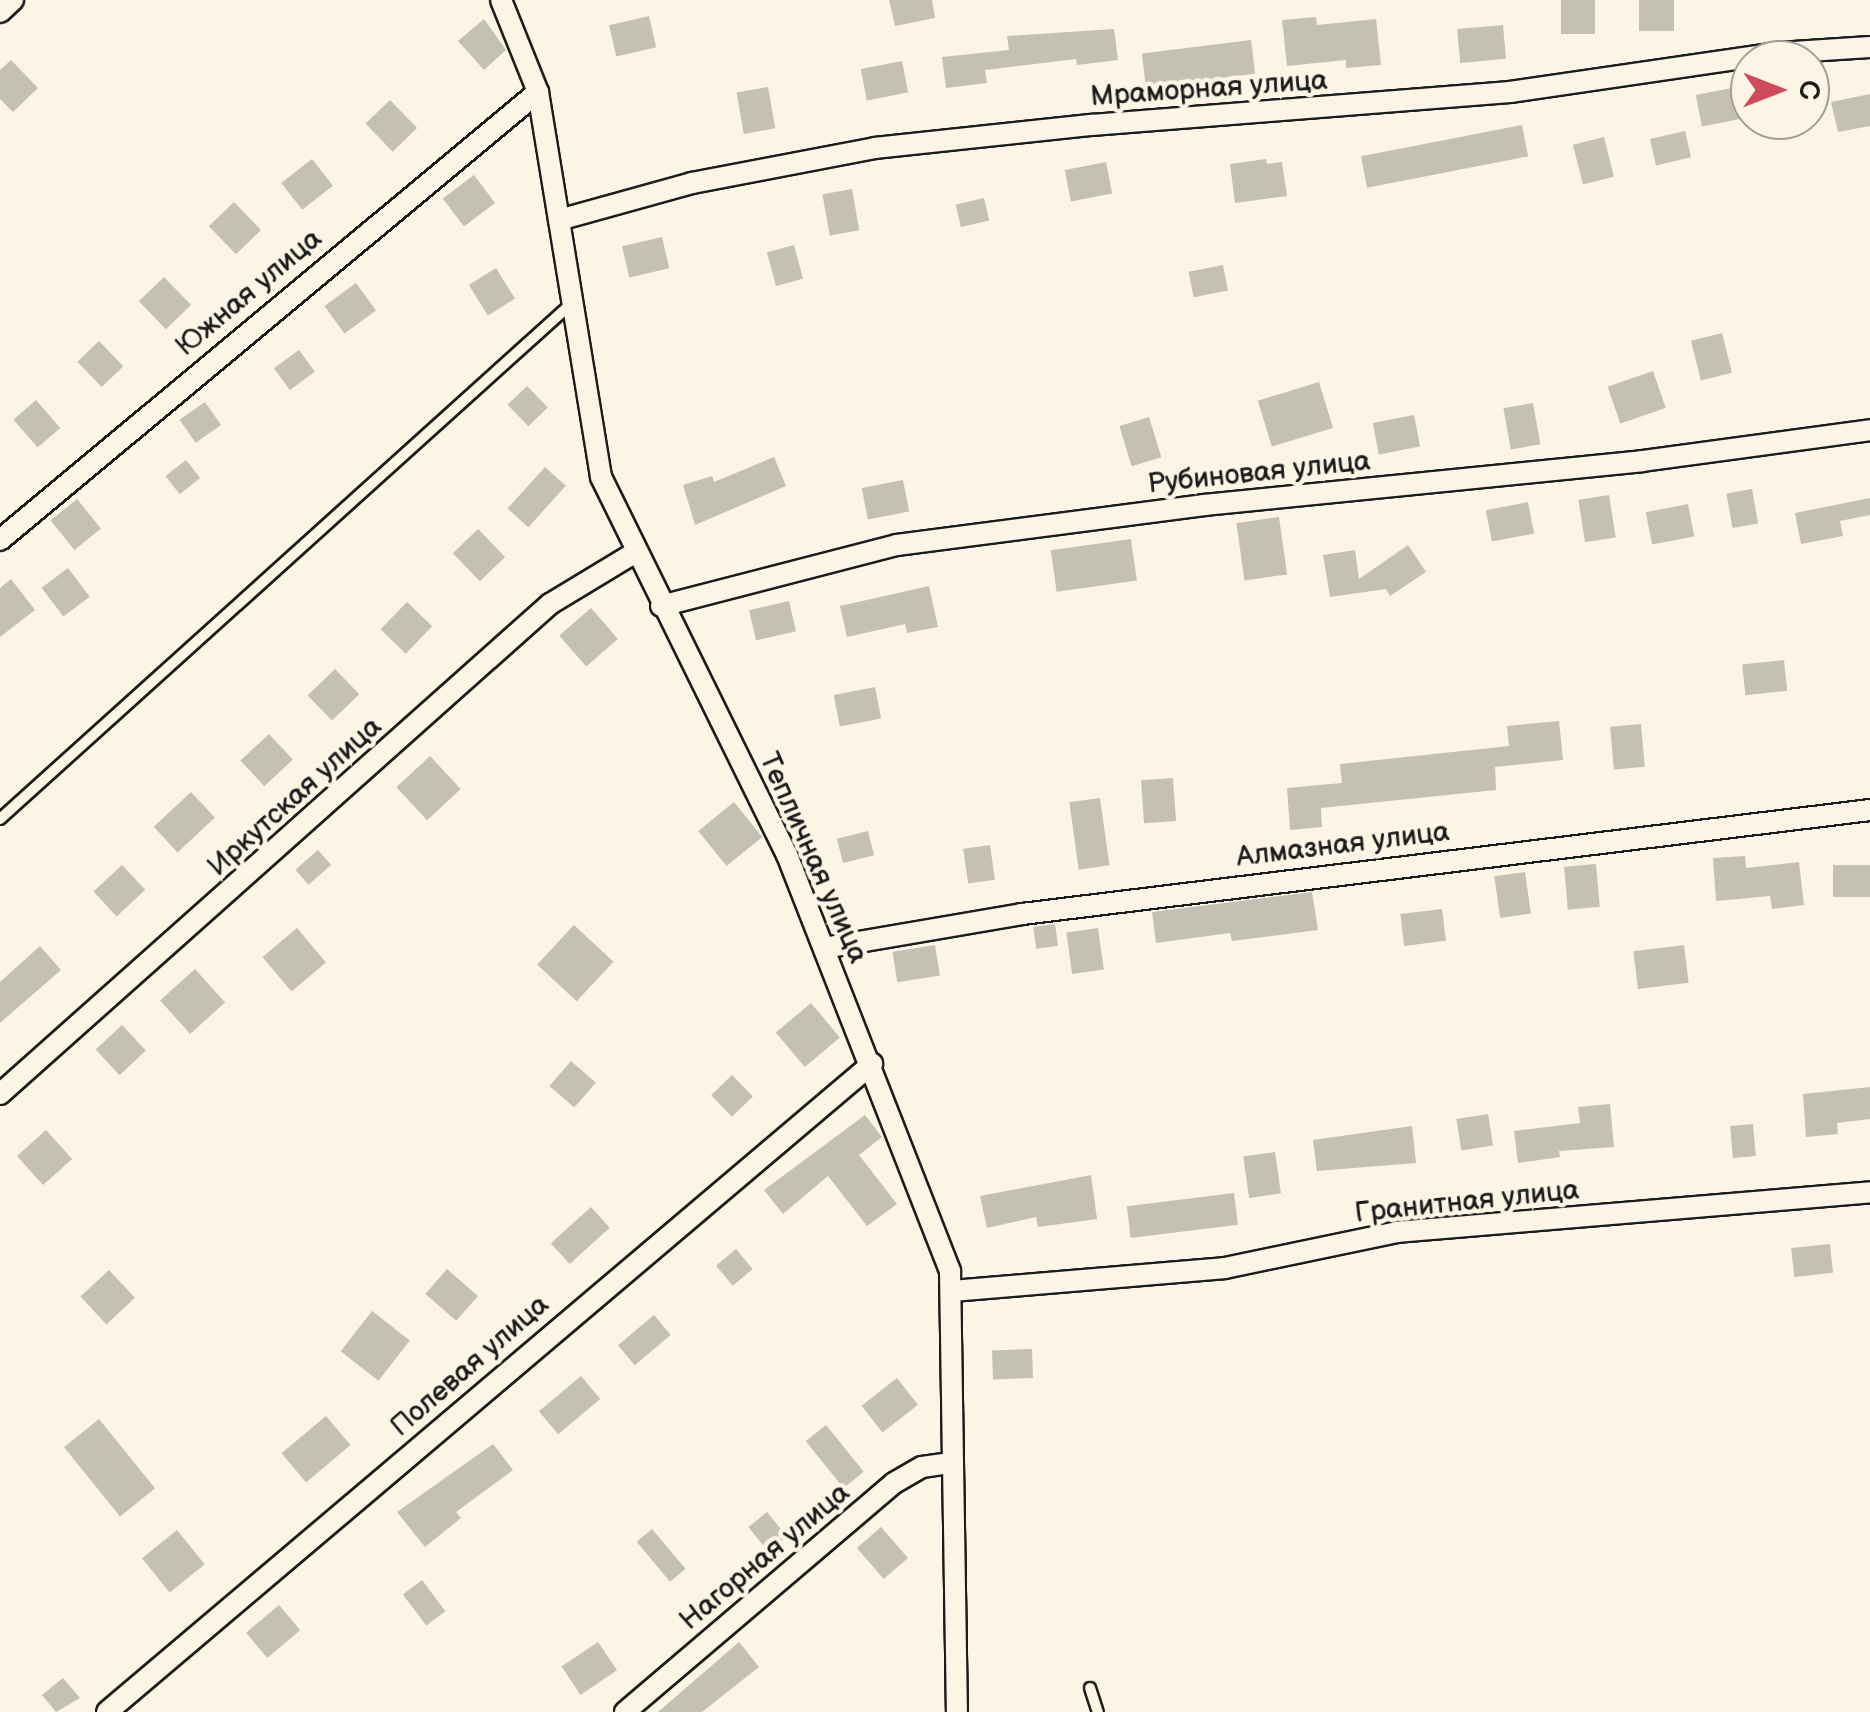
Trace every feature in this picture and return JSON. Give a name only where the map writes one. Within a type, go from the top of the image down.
[{"type":"street","points":[[0,12],[13,0]]},
{"type":"street","name":"Тепличная улица","points":[[501,0],[538,92],[601,477],[661,606],[788,855],[950,1271],[956,1712]]},
{"type":"street","name":"Мраморная улица","points":[[559,220],[692,183],[875,148],[1092,125],[1510,92],[1778,53],[1870,47]]},
{"type":"street","name":"Южная улица","points":[[0,540],[538,92]]},
{"type":"street","name":"Рубиновая улица","points":[[661,606],[897,545],[1204,505],[1642,460],[1870,430]]},
{"type":"street","name":"Иркутская улица","points":[[0,1094],[550,604],[636,552]]},
{"type":"street","name":"Алмазная улица","points":[[824,948],[1041,911],[1870,810]]},
{"type":"street","name":"Полевая улица","points":[[107,1712],[872,1064]]},
{"type":"street","name":"Гранитная улица","points":[[953,1291],[1225,1268],[1397,1232],[1870,1192]]},
{"type":"street","name":"Нагорная улица","points":[[625,1712],[894,1483],[922,1468],[952,1463]]},
{"type":"lane","points":[[0,819],[572,303]]},
{"type":"lane","points":[[1090,1688],[1098,1712]]},
{"type":"building","points":[[889,0],[932,0],[935,18],[895,26]]},
{"type":"building","points":[[1561,0],[1595,0],[1595,34],[1561,34]]},
{"type":"building","points":[[1639,0],[1674,0],[1674,31],[1639,31]]},
{"type":"building","points":[[649,16],[656,47],[616,56],[609,25]]},
{"type":"building","points":[[1316,17],[1317,25],[1376,19],[1381,65],[1346,68],[1346,60],[1287,66],[1282,20]]},
{"type":"building","points":[[484,19],[506,50],[484,70],[458,41]]},
{"type":"building","points":[[1503,25],[1506,59],[1460,63],[1457,29]]},
{"type":"building","points":[[1114,29],[1118,60],[1077,65],[1076,59],[985,70],[987,83],[946,88],[942,57],[1009,50],[1007,36]]},
{"type":"building","points":[[1251,40],[1255,74],[1146,87],[1142,53]]},
{"type":"building","points":[[11,60],[38,88],[13,112],[0,99],[0,70]]},
{"type":"building","points":[[902,61],[908,92],[867,100],[861,69]]},
{"type":"building","points":[[768,87],[775,128],[744,134],[736,93]]},
{"type":"building","points":[[1730,88],[1730,121],[1702,126],[1696,95]]},
{"type":"building","points":[[1870,94],[1870,126],[1838,132],[1831,102]]},
{"type":"building","points":[[390,100],[417,128],[393,152],[366,124]]},
{"type":"building","points":[[1522,125],[1528,156],[1367,188],[1361,156]]},
{"type":"building","points":[[1685,131],[1691,157],[1656,165],[1650,139]]},
{"type":"building","points":[[1604,137],[1614,177],[1583,185],[1573,145]]},
{"type":"building","points":[[312,159],[333,186],[302,210],[281,183]]},
{"type":"building","points":[[1266,159],[1267,164],[1282,162],[1287,196],[1235,203],[1230,164]]},
{"type":"building","points":[[1106,162],[1112,193],[1071,201],[1065,170]]},
{"type":"building","points":[[474,175],[495,203],[464,226],[443,198]]},
{"type":"building","points":[[852,189],[859,230],[830,236],[822,194]]},
{"type":"building","points":[[984,198],[989,220],[961,227],[956,205]]},
{"type":"building","points":[[234,202],[261,230],[236,254],[209,226]]},
{"type":"building","points":[[662,237],[669,268],[629,277],[622,246]]},
{"type":"building","points":[[794,245],[803,279],[776,286],[767,252]]},
{"type":"building","points":[[1223,265],[1228,291],[1194,297],[1189,272]]},
{"type":"building","points":[[496,268],[515,299],[488,315],[469,285]]},
{"type":"building","points":[[164,277],[191,305],[166,329],[139,301]]},
{"type":"building","points":[[356,283],[376,311],[344,333],[324,306]]},
{"type":"building","points":[[1722,333],[1732,373],[1701,381],[1691,341]]},
{"type":"building","points":[[99,341],[123,366],[102,387],[77,362]]},
{"type":"building","points":[[299,350],[315,372],[290,390],[274,368]]},
{"type":"building","points":[[1653,371],[1666,408],[1620,424],[1608,387]]},
{"type":"building","points":[[1319,382],[1333,428],[1272,447],[1258,401]]},
{"type":"building","points":[[527,386],[548,408],[528,426],[508,405]]},
{"type":"building","points":[[36,400],[60,428],[38,448],[13,420]]},
{"type":"building","points":[[205,402],[221,425],[196,443],[180,420]]},
{"type":"building","points":[[1533,403],[1540,444],[1511,450],[1503,408]]},
{"type":"building","points":[[1414,415],[1420,446],[1379,454],[1373,423]]},
{"type":"building","points":[[1149,417],[1161,457],[1132,466],[1119,426]]},
{"type":"building","points":[[774,457],[786,486],[695,525],[683,485],[712,476],[714,482]]},
{"type":"building","points":[[186,460],[200,478],[180,494],[166,476]]},
{"type":"building","points":[[545,467],[566,486],[528,527],[508,509]]},
{"type":"building","points":[[903,480],[909,511],[868,519],[862,488]]},
{"type":"building","points":[[1752,489],[1758,523],[1732,528],[1726,494]]},
{"type":"building","points":[[1609,495],[1616,537],[1585,542],[1578,500]]},
{"type":"building","points":[[1870,498],[1870,515],[1840,521],[1843,536],[1801,544],[1795,513]]},
{"type":"building","points":[[77,499],[101,529],[74,550],[51,520]]},
{"type":"building","points":[[1528,502],[1534,533],[1492,542],[1486,510]]},
{"type":"building","points":[[1688,504],[1694,536],[1652,545],[1646,512]]},
{"type":"building","points":[[1279,517],[1287,574],[1244,580],[1236,523]]},
{"type":"building","points":[[478,529],[505,557],[480,581],[453,553]]},
{"type":"building","points":[[1131,539],[1137,581],[1057,592],[1051,550]]},
{"type":"building","points":[[1408,545],[1426,572],[1390,596],[1386,589],[1330,597],[1323,555],[1355,550],[1359,579]]},
{"type":"building","points":[[68,568],[90,597],[63,617],[42,588]]},
{"type":"building","points":[[11,579],[35,610],[0,637],[0,588]]},
{"type":"building","points":[[929,586],[938,627],[907,633],[905,624],[847,637],[840,606]]},
{"type":"building","points":[[789,601],[796,631],[756,640],[749,610]]},
{"type":"building","points":[[407,602],[432,626],[406,654],[381,629]]},
{"type":"building","points":[[591,608],[618,639],[586,666],[559,636]]},
{"type":"building","points":[[1784,660],[1787,691],[1745,695],[1742,664]]},
{"type":"building","points":[[335,669],[359,694],[332,721],[308,695]]},
{"type":"building","points":[[875,687],[881,718],[840,726],[834,695]]},
{"type":"building","points":[[1559,721],[1563,760],[1495,767],[1496,790],[1321,808],[1322,827],[1290,830],[1287,788],[1342,783],[1340,764],[1509,746],[1507,726]]},
{"type":"building","points":[[1641,724],[1645,767],[1614,770],[1610,727]]},
{"type":"building","points":[[269,734],[293,760],[264,786],[240,761]]},
{"type":"building","points":[[430,756],[461,789],[427,820],[396,787]]},
{"type":"building","points":[[1173,778],[1176,821],[1144,823],[1141,780]]},
{"type":"building","points":[[191,792],[215,818],[178,852],[154,827]]},
{"type":"building","points":[[1100,798],[1109,865],[1079,870],[1069,802]]},
{"type":"building","points":[[734,802],[762,837],[727,866],[698,831]]},
{"type":"building","points":[[868,831],[874,855],[843,863],[837,839]]},
{"type":"building","points":[[990,845],[995,880],[968,883],[963,849]]},
{"type":"building","points":[[318,850],[331,865],[308,885],[295,870]]},
{"type":"building","points":[[1745,856],[1746,868],[1799,862],[1804,905],[1772,909],[1770,896],[1716,901],[1713,858]]},
{"type":"building","points":[[1596,864],[1600,907],[1568,910],[1564,867]]},
{"type":"building","points":[[122,865],[145,890],[117,916],[93,892]]},
{"type":"building","points":[[1833,865],[1870,865],[1870,897],[1833,897]]},
{"type":"building","points":[[1525,872],[1531,914],[1500,918],[1494,876]]},
{"type":"building","points":[[1312,892],[1318,930],[1232,941],[1230,933],[1156,943],[1152,912]]},
{"type":"building","points":[[1442,909],[1446,941],[1404,946],[1400,914]]},
{"type":"building","points":[[1055,924],[1058,946],[1036,949],[1033,927]]},
{"type":"building","points":[[574,925],[613,962],[577,1001],[537,964]]},
{"type":"building","points":[[297,928],[326,962],[291,991],[263,957]]},
{"type":"building","points":[[1098,928],[1104,970],[1072,974],[1066,932]]},
{"type":"building","points":[[935,945],[940,976],[897,982],[893,952]]},
{"type":"building","points":[[1684,945],[1689,983],[1638,989],[1633,951]]},
{"type":"building","points":[[40,946],[61,970],[0,1023],[0,982]]},
{"type":"building","points":[[195,969],[225,1002],[190,1034],[160,1000]]},
{"type":"building","points":[[811,1003],[840,1037],[805,1067],[776,1033]]},
{"type":"building","points":[[122,1025],[146,1051],[120,1075],[96,1050]]},
{"type":"building","points":[[571,1061],[596,1083],[574,1108],[549,1086]]},
{"type":"building","points":[[732,1075],[753,1097],[732,1117],[711,1095]]},
{"type":"building","points":[[1870,1087],[1870,1119],[1837,1123],[1838,1134],[1806,1137],[1803,1094]]},
{"type":"building","points":[[1610,1104],[1614,1147],[1559,1151],[1560,1157],[1518,1163],[1514,1131],[1580,1123],[1578,1107]]},
{"type":"building","points":[[1488,1114],[1493,1146],[1461,1151],[1456,1119]]},
{"type":"building","points":[[865,1115],[882,1137],[859,1155],[897,1204],[867,1226],[828,1176],[783,1214],[764,1190]]},
{"type":"building","points":[[1753,1124],[1756,1156],[1733,1158],[1730,1126]]},
{"type":"building","points":[[1412,1126],[1416,1163],[1317,1171],[1313,1140]]},
{"type":"building","points":[[46,1130],[72,1159],[43,1185],[17,1156]]},
{"type":"building","points":[[1275,1152],[1281,1194],[1249,1198],[1243,1156]]},
{"type":"building","points":[[1091,1175],[1097,1219],[1038,1227],[1036,1217],[987,1228],[980,1196]]},
{"type":"building","points":[[1234,1193],[1238,1225],[1131,1238],[1127,1206]]},
{"type":"building","points":[[591,1207],[610,1228],[570,1264],[551,1243]]},
{"type":"building","points":[[1830,1244],[1833,1273],[1794,1277],[1791,1248]]},
{"type":"building","points":[[736,1249],[753,1269],[733,1286],[716,1266]]},
{"type":"building","points":[[447,1269],[478,1296],[456,1321],[425,1294]]},
{"type":"building","points":[[109,1270],[135,1298],[106,1324],[80,1297]]},
{"type":"building","points":[[372,1311],[410,1341],[378,1381],[341,1351]]},
{"type":"building","points":[[654,1315],[671,1335],[635,1365],[618,1345]]},
{"type":"building","points":[[1032,1349],[1033,1378],[993,1379],[992,1350]]},
{"type":"building","points":[[581,1376],[600,1399],[558,1434],[539,1411]]},
{"type":"building","points":[[897,1378],[918,1405],[882,1432],[862,1406]]},
{"type":"building","points":[[326,1416],[350,1445],[306,1482],[282,1453]]},
{"type":"building","points":[[99,1419],[155,1488],[120,1516],[64,1447]]},
{"type":"building","points":[[826,1425],[864,1472],[844,1488],[806,1441]]},
{"type":"building","points":[[493,1444],[513,1470],[456,1512],[461,1518],[425,1547],[397,1512]]},
{"type":"building","points":[[767,1512],[787,1537],[768,1552],[748,1527]]},
{"type":"building","points":[[881,1527],[908,1558],[884,1579],[857,1548]]},
{"type":"building","points":[[652,1529],[685,1569],[670,1582],[637,1542]]},
{"type":"building","points":[[177,1530],[205,1564],[170,1593],[142,1558]]},
{"type":"building","points":[[422,1580],[445,1611],[426,1626],[403,1594]]},
{"type":"building","points":[[279,1605],[300,1630],[267,1658],[246,1633]]},
{"type":"building","points":[[598,1642],[617,1670],[581,1695],[562,1667]]},
{"type":"building","points":[[739,1642],[759,1667],[702,1712],[658,1712]]},
{"type":"building","points":[[63,1678],[80,1698],[56,1712],[42,1695]]}]
